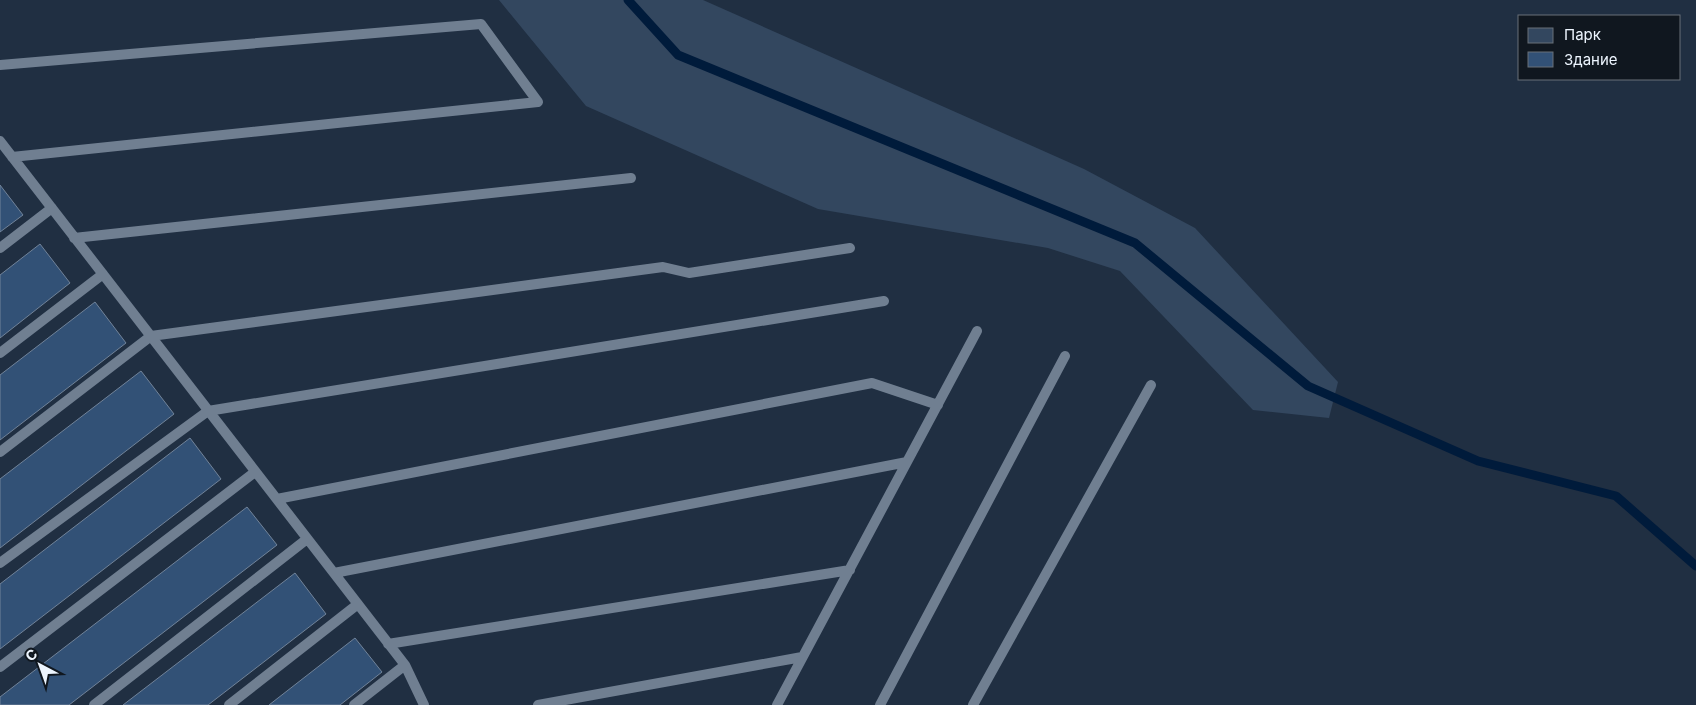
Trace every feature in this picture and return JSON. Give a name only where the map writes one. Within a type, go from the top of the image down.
[{"type":"lane","points":[[0,65],[481,24],[538,102],[12,157]]},
{"type":"lane","points":[[0,141],[405,665],[424,705]]},
{"type":"lane","points":[[74,238],[631,178]]},
{"type":"lane","points":[[0,248],[52,208]]},
{"type":"lane","points":[[0,452],[151,336],[662,267],[689,274],[850,248]]},
{"type":"lane","points":[[0,353],[103,274]]},
{"type":"lane","points":[[0,563],[208,411],[884,301]]},
{"type":"lane","points":[[777,705],[977,331]]},
{"type":"lane","points":[[880,705],[1065,356]]},
{"type":"lane","points":[[277,499],[872,383],[938,405]]},
{"type":"lane","points":[[974,705],[1151,385]]},
{"type":"lane","points":[[334,573],[907,462]]},
{"type":"lane","points":[[0,667],[255,472]]},
{"type":"lane","points":[[94,705],[308,539]]},
{"type":"lane","points":[[388,644],[850,570]]},
{"type":"lane","points":[[229,705],[358,604]]},
{"type":"lane","points":[[538,705],[802,657]]},
{"type":"lane","points":[[354,705],[405,665]]},
{"type":"green space","points":[[499,0],[703,0],[1084,169],[1195,228],[1338,382],[1329,418],[1253,410],[1120,271],[1048,248],[818,209],[586,106]]},
{"type":"building","points":[[0,185],[23,215],[0,232]]},
{"type":"building","points":[[40,244],[70,283],[0,338],[0,275]]},
{"type":"building","points":[[95,302],[126,343],[0,440],[0,375]]},
{"type":"building","points":[[141,371],[174,414],[0,548],[0,479]]},
{"type":"building","points":[[190,438],[221,479],[0,649],[0,584]]},
{"type":"building","points":[[247,507],[277,545],[69,705],[0,705],[0,697]]},
{"type":"building","points":[[295,573],[326,614],[208,705],[123,705]]},
{"type":"building","points":[[355,638],[382,672],[340,705],[269,705]]},
{"type":"waterway","points":[[628,0],[678,55],[1135,243],[1308,386],[1478,461],[1616,496],[1696,566]]}]
